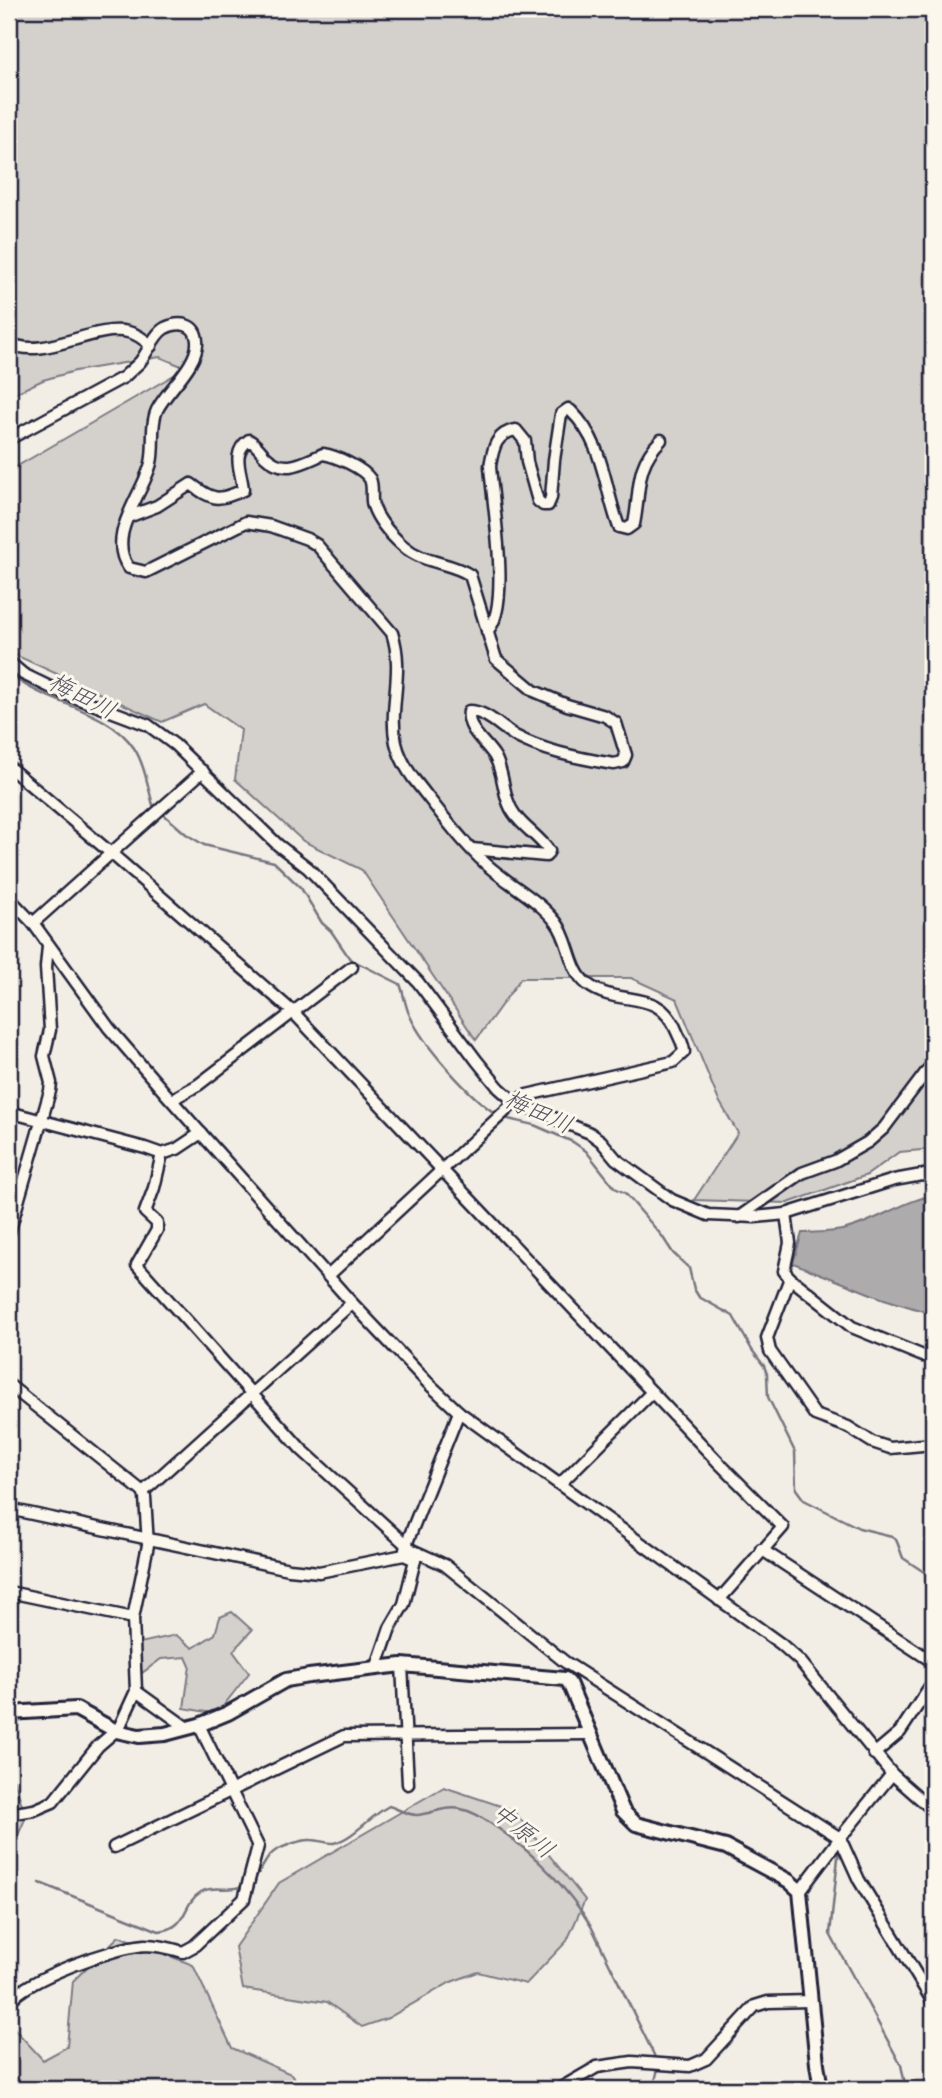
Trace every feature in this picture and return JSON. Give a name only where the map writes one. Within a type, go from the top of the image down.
[{"type":"street","points":[[9,439],[124,377],[163,329],[178,323],[187,324],[197,339],[194,355],[156,411],[151,463],[128,517],[120,548],[129,568],[146,572],[246,522],[271,526],[317,545],[392,633],[398,650],[396,743],[404,765],[413,778],[485,863],[540,905],[558,925],[573,960],[588,985],[617,997],[657,1005],[666,1012],[684,1047],[684,1052],[673,1062],[527,1095],[515,1102],[329,1276]]},
{"type":"street","points":[[9,343],[18,347],[45,345],[117,331],[136,334],[151,346]]},
{"type":"street","points":[[487,631],[491,628],[496,612],[500,584],[491,466],[493,450],[499,437],[516,430],[521,434],[525,441],[527,462],[538,501],[548,505],[561,414],[568,409],[571,411],[592,437],[604,468],[619,527],[627,529],[634,524],[638,478],[645,459],[661,440]]},
{"type":"street","points":[[128,517],[158,506],[191,484],[207,496],[221,499],[243,490],[238,454],[243,444],[249,440],[271,462],[285,467],[327,455],[362,471],[369,478],[372,505],[390,532],[403,545],[419,557],[460,569],[470,575],[496,659],[534,691],[567,705],[605,716],[615,723],[626,755],[623,762],[614,764],[545,749],[517,737],[482,713],[469,711],[468,718],[475,733],[495,757],[503,788],[514,814],[549,851],[546,856],[472,849]]},
{"type":"street","points":[[9,662],[23,674],[46,686],[148,725],[175,745],[278,845],[309,868],[418,982],[499,1088],[515,1102],[590,1133],[601,1141],[616,1159],[672,1200],[708,1215],[739,1217],[786,1214],[894,1180],[922,1175],[933,1176]]},
{"type":"street","points":[[9,767],[112,853],[293,1012],[782,1527],[719,1600]]},
{"type":"street","points":[[33,923],[203,771]]},
{"type":"street","points":[[9,898],[33,923],[109,1028],[352,1303],[428,1384],[459,1412],[800,1661],[874,1754],[892,1774],[933,1810]]},
{"type":"street","points":[[9,1233],[51,1083],[44,1056],[50,1030],[46,967],[48,946]]},
{"type":"street","points":[[173,1101],[198,1085],[352,967]]},
{"type":"street","points":[[739,1217],[802,1173],[835,1161],[867,1142],[884,1128],[933,1063]]},
{"type":"street","points":[[9,1112],[162,1154],[177,1149],[201,1133]]},
{"type":"street","points":[[162,1154],[145,1212],[157,1223],[157,1230],[137,1265],[301,1449],[415,1560],[404,1604],[390,1628],[376,1669]]},
{"type":"street","points":[[786,1214],[790,1243],[784,1271],[790,1278],[852,1327],[923,1356],[933,1356]]},
{"type":"street","points":[[790,1278],[767,1338],[770,1351],[815,1415],[848,1427],[873,1442],[890,1448],[933,1444]]},
{"type":"street","points":[[143,1492],[352,1303]]},
{"type":"street","points":[[9,1385],[143,1492],[148,1545],[133,1618],[136,1691],[116,1731],[98,1746],[53,1802],[34,1810],[9,1814]]},
{"type":"street","points":[[560,1484],[652,1392]]},
{"type":"street","points":[[405,1550],[459,1412]]},
{"type":"street","points":[[9,1508],[289,1569],[319,1572],[405,1550],[412,1550],[444,1565],[565,1662],[840,1838],[859,1880],[933,2002]]},
{"type":"street","points":[[761,1549],[933,1662]]},
{"type":"street","points":[[9,1592],[133,1618]]},
{"type":"street","points":[[559,1678],[565,1662]]},
{"type":"street","points":[[402,1665],[408,1784]]},
{"type":"street","points":[[9,1713],[76,1709],[116,1731],[139,1736],[165,1734],[228,1713],[286,1680],[402,1665],[559,1678],[569,1683],[623,1811],[636,1824],[726,1847],[789,1881],[800,1891]]},
{"type":"street","points":[[874,1754],[900,1732],[933,1682]]},
{"type":"street","points":[[9,2002],[13,1996],[36,1983],[101,1955],[142,1945],[159,1945],[183,1952],[194,1946],[244,1899],[258,1846],[230,1790],[192,1726],[136,1691]]},
{"type":"street","points":[[114,1847],[344,1736],[590,1734]]},
{"type":"street","points":[[821,2089],[800,1891],[892,1774]]},
{"type":"street","points":[[559,2089],[597,2067],[632,2062],[690,2066],[706,2059],[755,2006],[761,2003],[810,2001]]},
{"type":"street","points":[[927,2089],[933,2085]]},
{"type":"shaded area","points":[[9,9],[933,9],[933,1149],[899,1152],[867,1175],[788,1203],[694,1200],[738,1133],[718,1099],[677,999],[631,978],[521,978],[476,1040],[362,870],[303,841],[235,779],[241,730],[204,704],[162,722],[9,650],[9,471],[186,368],[160,357],[75,371],[43,380],[9,396]]},
{"type":"shaded area","points":[[933,1195],[933,1311],[926,1312],[881,1298],[793,1263],[802,1233],[846,1229]]},
{"type":"shaded area","points":[[232,1612],[252,1630],[233,1651],[249,1673],[217,1714],[184,1708],[190,1666],[186,1657],[161,1659],[142,1673],[138,1659],[140,1643],[176,1635],[193,1648],[215,1634],[220,1617]]},
{"type":"shaded area","points":[[9,1780],[14,1780],[26,1817],[11,1851],[9,1850]]},
{"type":"shaded area","points":[[444,1787],[513,1810],[585,1900],[567,1941],[526,1984],[478,1972],[451,1982],[388,2018],[362,2027],[327,2002],[243,1989],[235,1947],[279,1883]]},
{"type":"shaded area","points":[[119,1936],[193,1965],[232,2048],[293,2075],[300,2089],[9,2089],[9,2023],[43,2060],[67,2047],[73,1981]]},
{"type":"waterway","name":"梅田川","points":[[9,673],[23,684],[108,723],[122,734],[137,754],[153,805],[158,809]]},
{"type":"waterway","name":"梅田川","points":[[162,813],[186,834],[204,845],[274,862],[301,888],[322,923],[331,931],[350,959],[400,984],[408,1012],[436,1056],[475,1097],[498,1115]]},
{"type":"waterway","name":"梅田川","points":[[504,1118],[534,1125],[573,1142],[586,1151],[615,1188],[625,1193],[673,1253],[689,1268],[694,1289],[699,1297],[733,1316],[764,1366],[768,1397],[795,1452],[796,1489],[804,1500],[859,1528],[892,1536],[896,1539],[903,1558],[933,1578]]},
{"type":"waterway","name":"中原川","points":[[252,1880],[275,1851],[303,1841],[334,1843],[355,1832],[389,1806],[414,1815],[450,1808],[471,1812],[526,1850],[572,1898],[591,1926],[656,2059]]},
{"type":"waterway","points":[[839,1848],[830,1934],[901,2065],[906,2089]]},
{"type":"waterway","name":"中原川","points":[[40,1883],[159,1931],[169,1929],[180,1921],[190,1903],[201,1892],[244,1886]]},
{"type":"waterway","name":"中原川","points":[[653,2089],[659,2065]]}]
